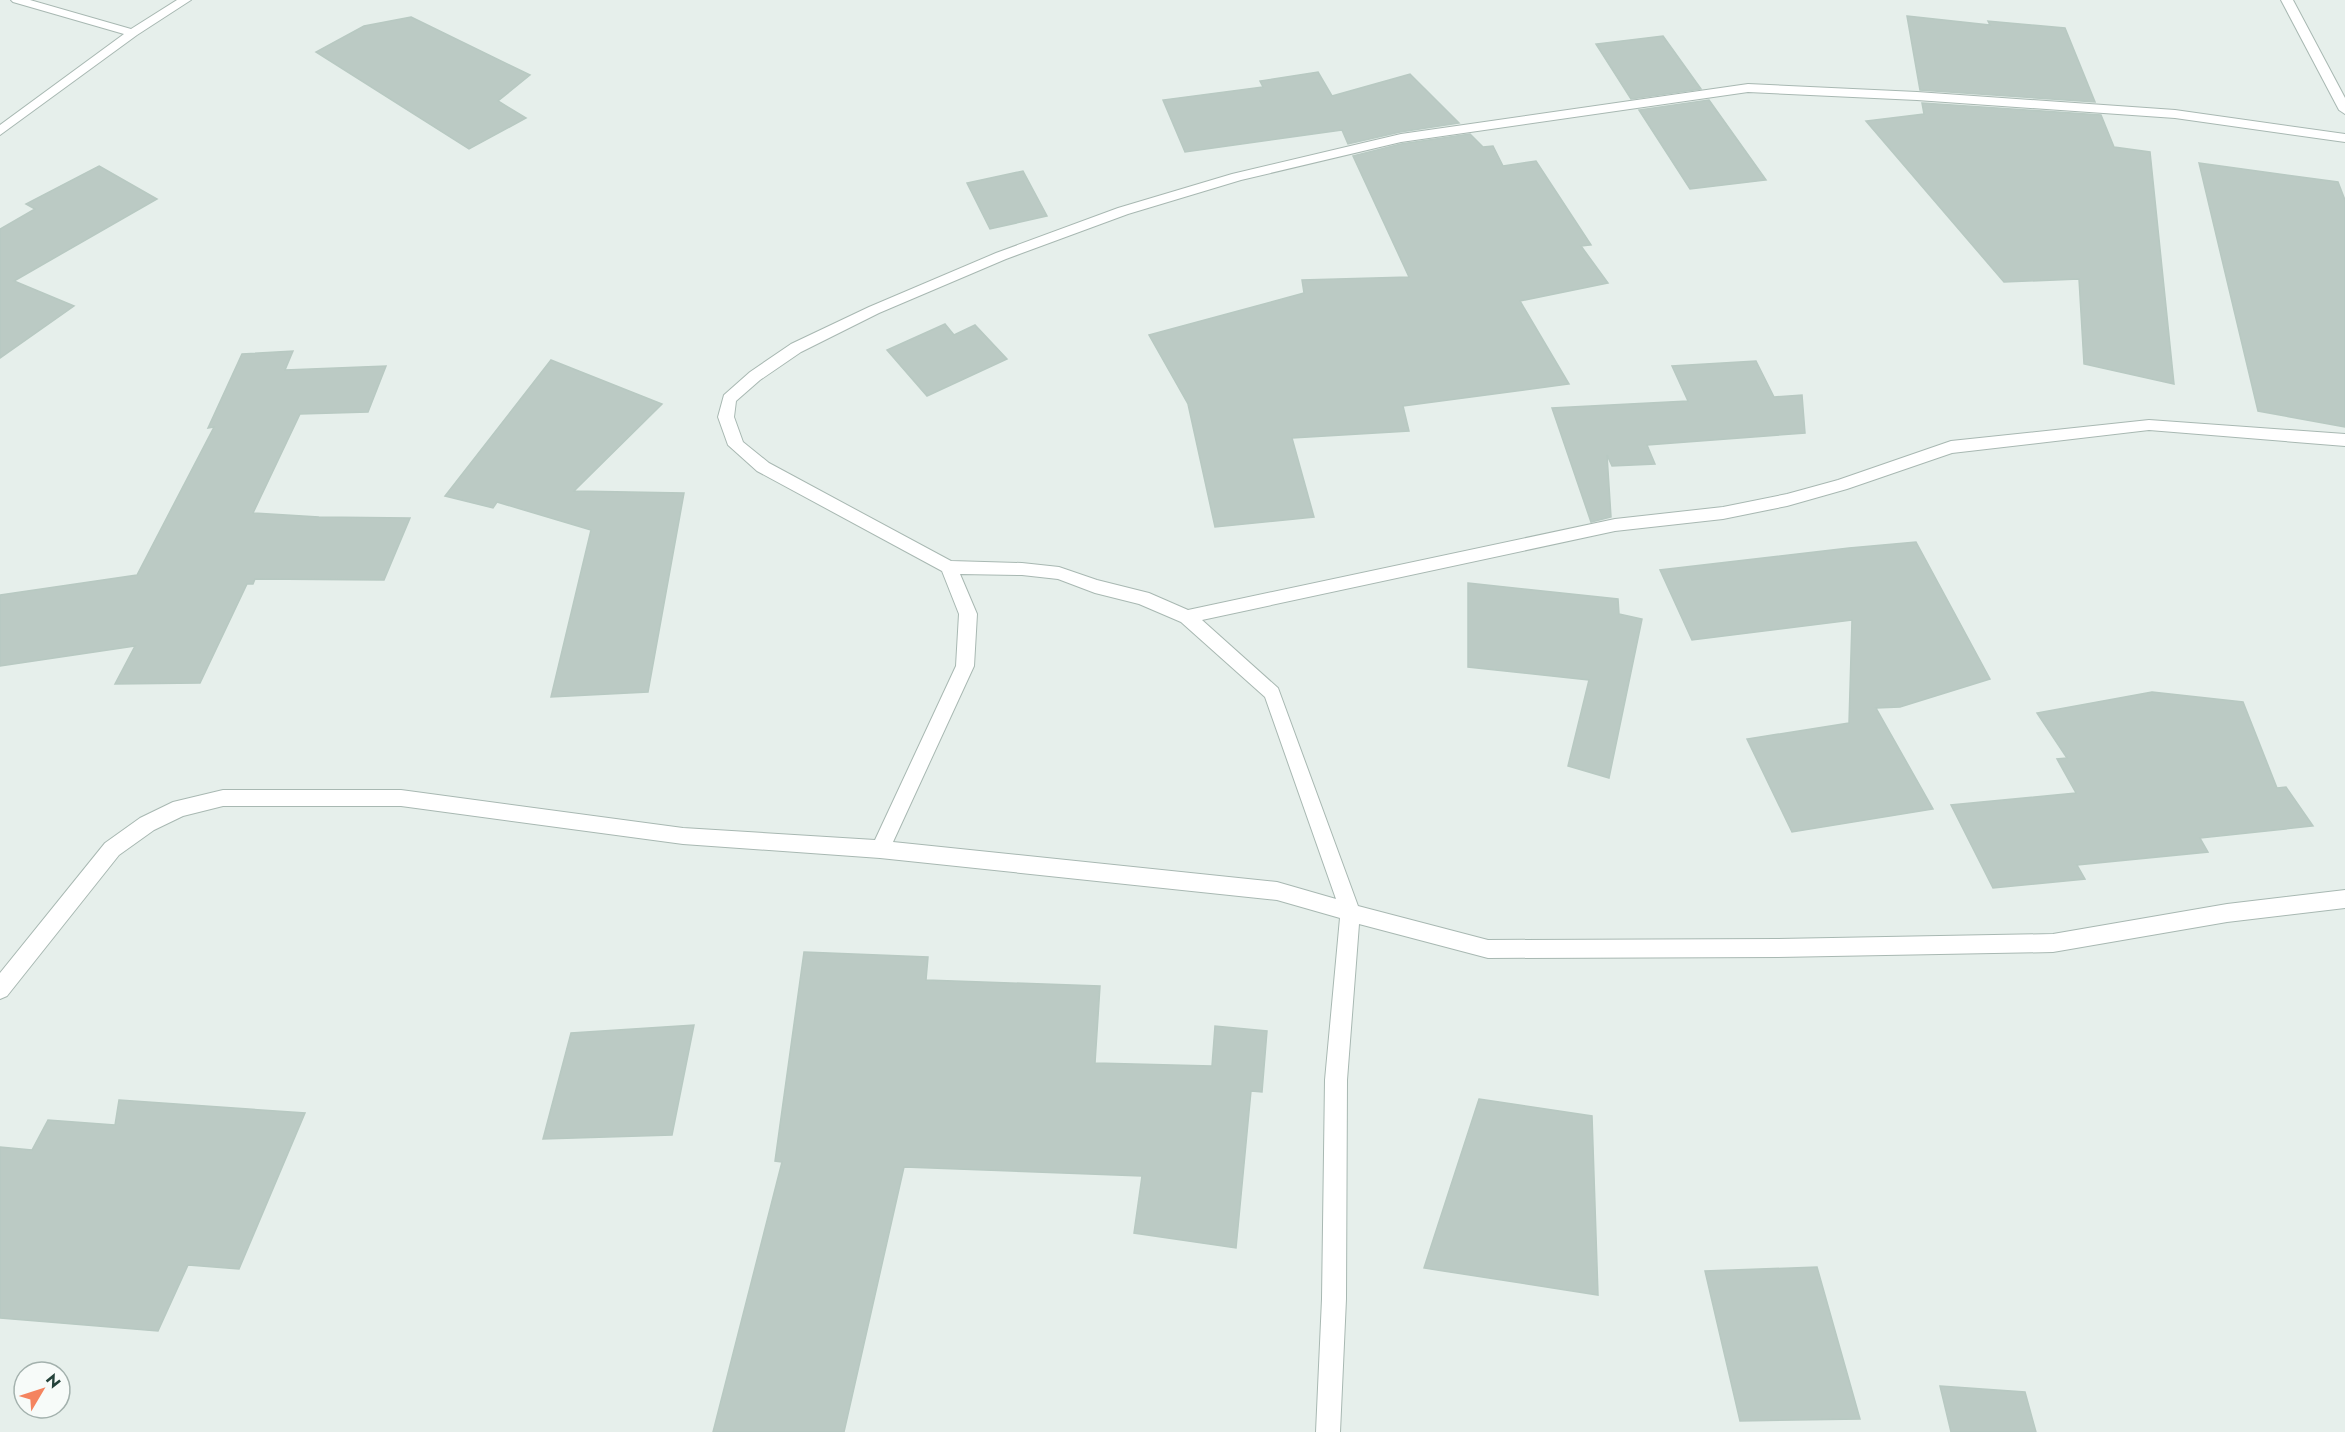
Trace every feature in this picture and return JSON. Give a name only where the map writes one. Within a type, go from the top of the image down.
[{"type":"street","points":[[17,0],[133,33]]},
{"type":"street","points":[[0,131],[133,33],[185,0]]},
{"type":"street","points":[[2286,0],[2345,110]]},
{"type":"street","points":[[1328,1432],[1335,1299],[1336,1080],[1350,912],[1272,693],[1187,617],[1143,598],[1095,586],[1059,573],[1022,569],[949,567],[763,467],[736,445],[726,417],[729,399],[755,376],[796,348],[874,310],[1001,256],[1124,211],[1237,177],[1401,138],[1748,88],[1917,96],[2175,114],[2345,138]]},
{"type":"street","points":[[1187,617],[1615,525],[1723,513],[1787,500],[1841,486],[1951,447],[2149,425],[2345,440]]},
{"type":"street","points":[[880,849],[965,666],[969,614],[949,567]]},
{"type":"street","points":[[0,989],[112,849],[147,824],[180,807],[223,798],[401,798],[683,836],[880,849],[1277,891],[1488,949],[1778,948],[2054,943],[2227,912],[2345,899]]},
{"type":"building","points":[[1907,16],[1990,25],[1988,21],[2065,28],[2095,102],[1920,90]]},
{"type":"building","points":[[411,17],[530,75],[498,101],[526,118],[469,149],[316,52],[364,26]]},
{"type":"building","points":[[1663,36],[1701,89],[1631,99],[1596,44]]},
{"type":"building","points":[[1318,72],[1332,96],[1410,74],[1459,123],[1400,132],[1348,144],[1342,130],[1185,152],[1163,100],[1263,87],[1260,81]]},
{"type":"building","points":[[1709,100],[1766,180],[1690,189],[1639,110]]},
{"type":"building","points":[[1922,103],[2101,115],[2114,147],[2150,152],[2174,384],[2084,364],[2079,279],[2004,282],[1866,121],[1924,114]]},
{"type":"building","points":[[1470,134],[1483,147],[1493,146],[1503,166],[1536,161],[1591,245],[1581,246],[1608,283],[1520,301],[1569,384],[1403,406],[1409,431],[1292,438],[1314,517],[1215,527],[1188,404],[1149,335],[1304,293],[1302,280],[1409,277],[1353,156],[1401,144]]},
{"type":"building","points":[[2199,163],[2338,182],[2345,200],[2345,427],[2258,411]]},
{"type":"building","points":[[99,166],[157,199],[14,281],[74,306],[0,358],[0,229],[35,209],[26,204]]},
{"type":"building","points":[[1023,171],[1047,216],[990,229],[967,183]]},
{"type":"building","points":[[945,324],[954,335],[975,325],[1007,359],[927,396],[887,350]]},
{"type":"building","points":[[293,351],[285,370],[386,366],[368,412],[300,414],[253,513],[319,517],[410,518],[384,580],[255,579],[253,584],[247,584],[200,683],[115,684],[135,646],[0,666],[0,595],[137,575],[214,427],[208,428],[242,354]]},
{"type":"building","points":[[551,360],[662,404],[574,491],[684,493],[648,692],[551,697],[591,530],[497,502],[493,508],[445,496]]},
{"type":"building","points":[[1756,361],[1774,397],[1802,395],[1805,433],[1647,445],[1655,464],[1612,466],[1607,455],[1611,517],[1591,522],[1552,408],[1688,401],[1672,366]]},
{"type":"building","points":[[1916,542],[1990,679],[1900,707],[1876,708],[1933,809],[1792,832],[1747,739],[1849,723],[1852,620],[1692,640],[1660,570]]},
{"type":"building","points":[[1468,583],[1618,599],[1619,614],[1642,619],[1609,778],[1568,766],[1589,680],[1468,667]]},
{"type":"building","points":[[2152,692],[2243,702],[2277,788],[2286,787],[2313,826],[2200,838],[2208,852],[2077,865],[2085,879],[1993,888],[1951,805],[2076,793],[2057,759],[2067,758],[2037,713]]},
{"type":"building","points":[[804,952],[928,957],[926,980],[1100,986],[1095,1063],[1212,1066],[1215,1026],[1267,1031],[1262,1092],[1251,1091],[1236,1248],[1134,1233],[1142,1176],[904,1167],[844,1432],[713,1432],[782,1162],[775,1161]]},
{"type":"building","points":[[694,1025],[672,1135],[543,1139],[571,1033]]},
{"type":"building","points":[[1479,1099],[1592,1116],[1598,1295],[1424,1268]]},
{"type":"building","points":[[119,1100],[305,1113],[239,1269],[188,1265],[158,1331],[0,1318],[0,1147],[32,1150],[48,1120],[115,1125]]},
{"type":"building","points":[[1817,1267],[1860,1419],[1740,1421],[1705,1271]]},
{"type":"building","points":[[1940,1386],[2025,1392],[2036,1432],[1951,1432]]}]
